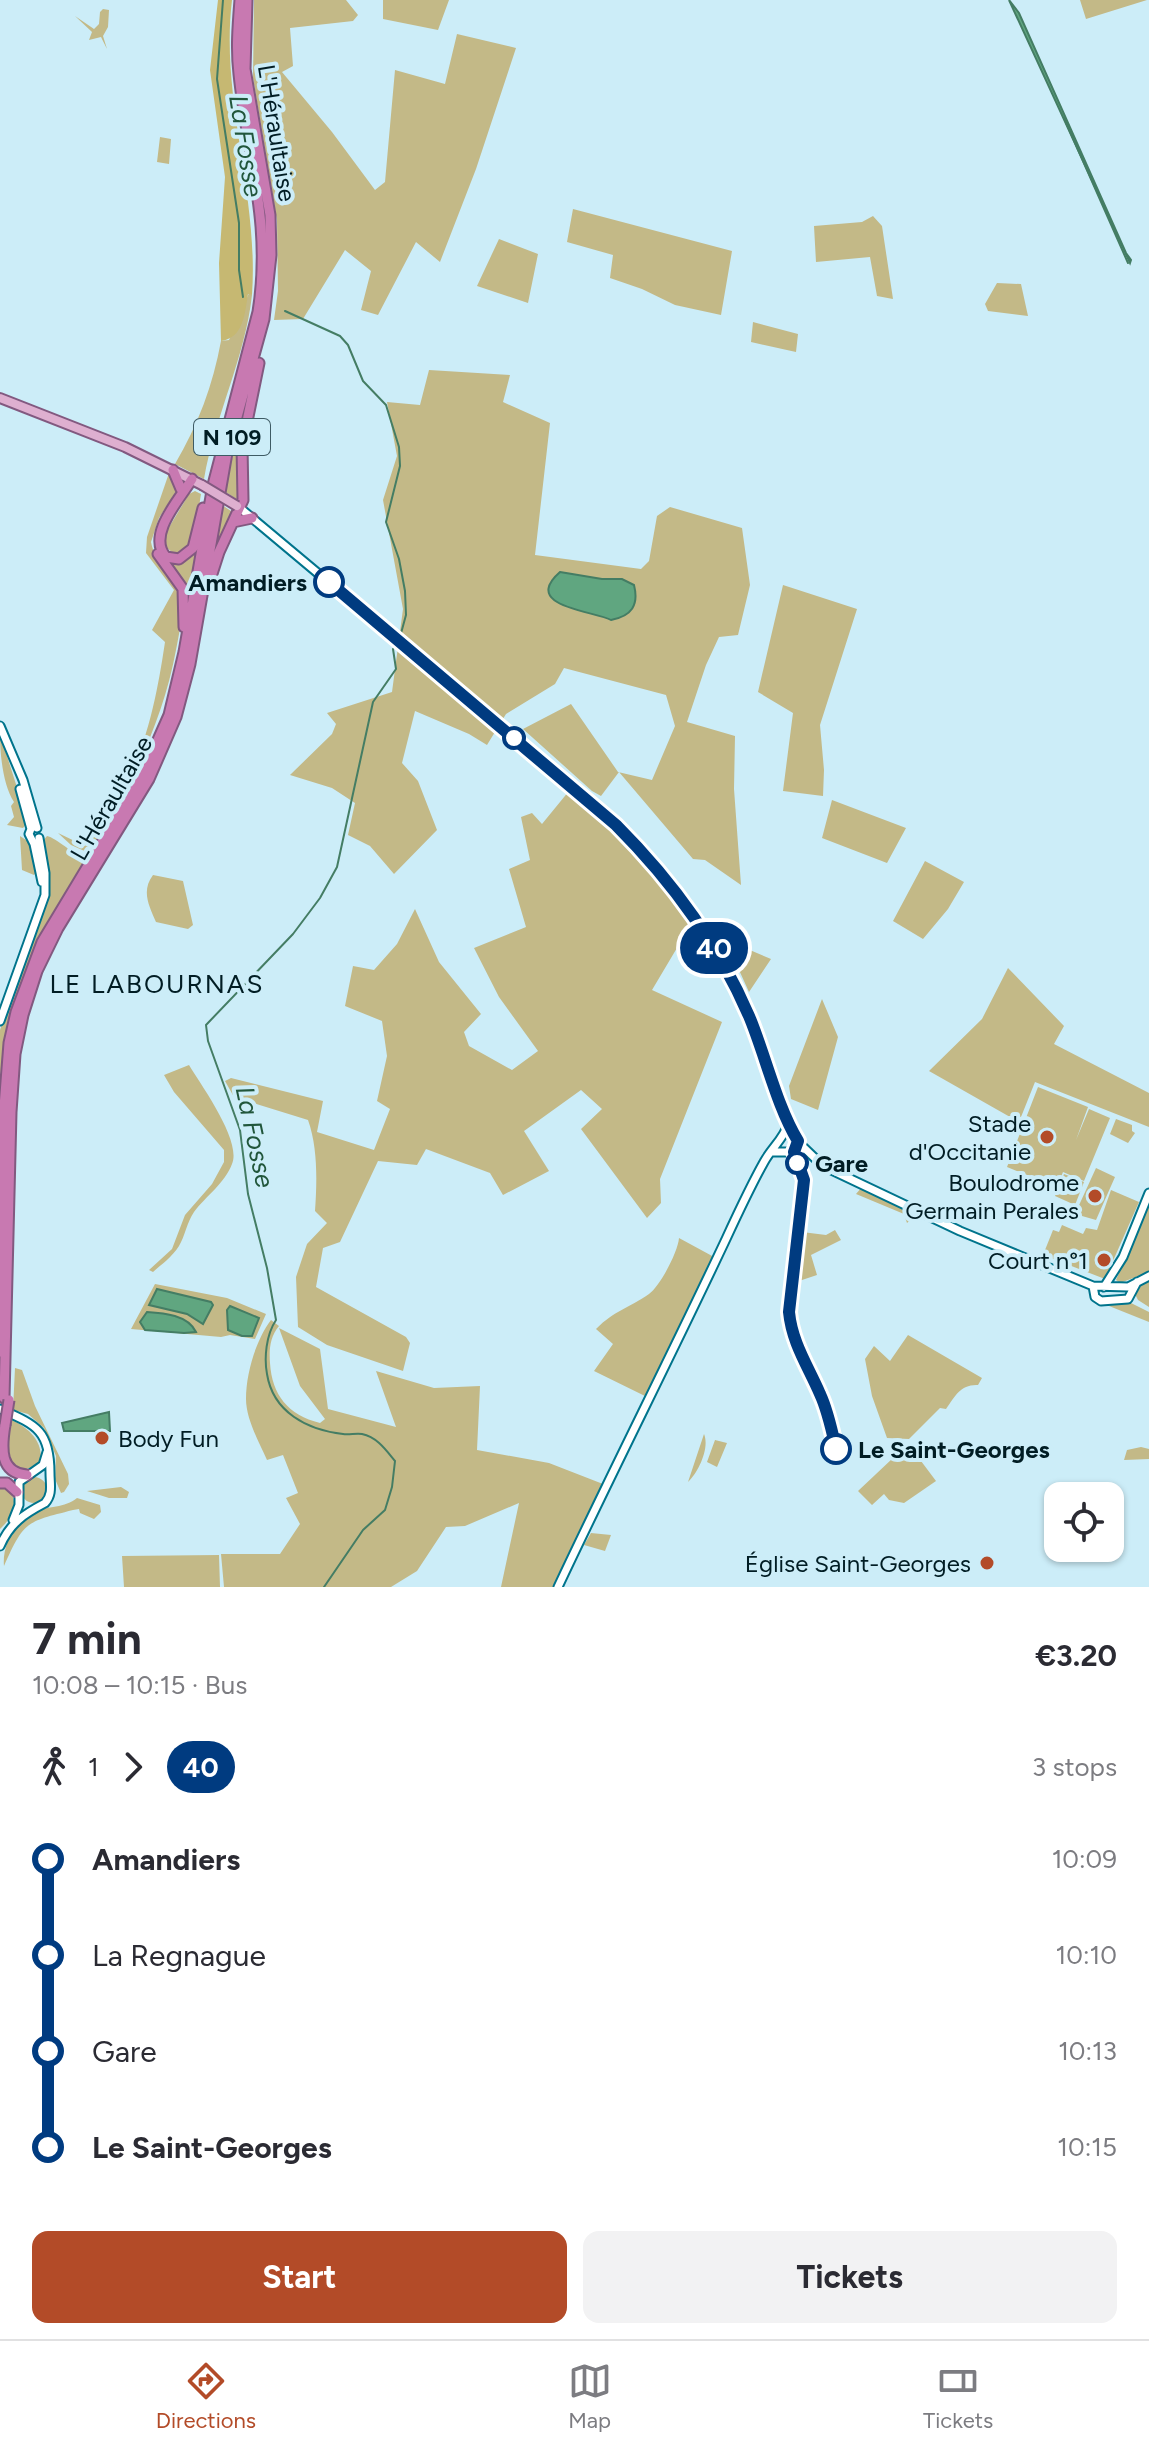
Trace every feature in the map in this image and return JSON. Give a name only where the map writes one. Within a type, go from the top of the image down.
[{"type":"highway","name":"L'Héraultaise","points":[[98,855],[158,762],[176,717],[190,664],[222,479],[257,349],[269,283],[270,215],[238,70],[240,0]]},
{"type":"highway","name":"L'Héraultaise","points":[[30,1474],[17,1474],[5,1466],[1,1451],[7,1399],[11,1112],[20,1030],[37,971],[142,776],[174,697],[216,473],[258,312],[264,254],[257,159],[245,69],[247,0]]},
{"type":"highway","points":[[173,470],[182,492],[159,538],[160,551],[173,560],[185,557],[195,545],[218,440],[254,316],[260,225],[257,159]]},
{"type":"highway","points":[[190,664],[209,581],[243,500],[242,446],[274,269],[272,215],[257,159]]},
{"type":"highway","points":[[142,776],[166,715],[183,635],[185,606],[183,589],[154,543],[158,525],[182,492],[196,481]]},
{"type":"highway","points":[[233,522],[252,518]]},
{"type":"highway","name":"L'Héraultaise","points":[[0,1352],[6,1074],[16,1012],[42,942],[92,866]]},
{"type":"highway","points":[[0,1199],[3,1153]]},
{"type":"highway","points":[[0,1483],[7,1483],[18,1495]]},
{"type":"main road","points":[[0,398],[125,447],[196,481],[238,507]]},
{"type":"street","points":[[238,507],[591,802],[650,860],[700,924],[749,1017],[797,1143],[792,1153],[772,1152]]},
{"type":"street","points":[[0,726],[23,780],[34,829],[0,726]]},
{"type":"street","points":[[0,1021],[46,886],[35,838],[29,834],[34,829]]},
{"type":"street","points":[[558,1587],[631,1431],[684,1331],[724,1242],[764,1162],[785,1135],[789,1122]]},
{"type":"street","points":[[785,1135],[823,1166],[920,1212],[1101,1288],[1130,1289]]},
{"type":"street","points":[[779,1143],[784,1152]]},
{"type":"street","points":[[1149,1193],[1135,1232],[1112,1277],[1095,1297],[1101,1301],[1128,1299],[1130,1289],[1149,1276]]},
{"type":"street","points":[[0,1409],[28,1422],[44,1438],[50,1451],[51,1486],[48,1499],[15,1522],[0,1546]]},
{"type":"street","points":[[0,1540],[15,1517],[19,1482],[46,1459],[44,1438]]},
{"type":"street","points":[[30,1474],[43,1475],[51,1486]]},
{"type":"street","points":[[18,1495],[25,1505],[34,1507]]},
{"type":"shaded area","points":[[218,0],[232,0],[231,74],[253,258],[252,295],[248,294],[242,323],[234,335],[221,341],[219,263],[225,177],[210,70]]},
{"type":"shaded area","points":[[254,0],[346,0],[358,15],[353,21],[290,28],[293,66],[282,72],[375,190],[385,182],[395,70],[445,84],[457,34],[516,48],[476,169],[440,262],[416,242],[378,315],[361,310],[371,271],[345,250],[303,319],[274,320],[278,291],[277,221],[253,78]]},
{"type":"shaded area","points":[[383,0],[449,0],[438,30],[383,19]]},
{"type":"shaded area","points":[[1009,0],[1019,13],[1130,263]]},
{"type":"shaded area","points":[[1080,0],[1147,0],[1086,19]]},
{"type":"shaded area","points":[[103,9],[109,10],[108,27],[103,36],[107,49],[101,37],[89,40],[92,32],[75,16],[94,29],[99,24]]},
{"type":"shaded area","points":[[160,137],[171,139],[169,164],[157,162]]},
{"type":"shaded area","points":[[573,209],[732,251],[721,315],[675,305],[610,278],[613,255],[567,242]]},
{"type":"shaded area","points":[[873,216],[882,226],[893,299],[877,296],[870,257],[816,262],[814,226],[862,222]]},
{"type":"shaded area","points":[[499,239],[538,254],[528,303],[477,286]]},
{"type":"shaded area","points":[[997,283],[1021,284],[1028,316],[988,311],[985,304]]},
{"type":"shaded area","points":[[249,293],[252,295],[243,341],[204,479],[175,464],[204,404],[221,341],[229,340]]},
{"type":"shaded area","points":[[753,322],[798,334],[796,352],[751,342]]},
{"type":"shaded area","points":[[429,370],[510,375],[503,402],[550,423],[535,555],[641,569],[649,561],[657,516],[670,507],[742,528],[750,585],[738,635],[719,637],[687,722],[735,736],[734,789],[741,885],[705,860],[693,859],[619,772],[652,780],[675,726],[666,695],[564,668],[555,684],[506,714],[487,745],[415,711],[402,763],[418,781],[437,830],[394,874],[370,846],[348,835],[355,803],[332,788],[290,775],[332,734],[336,724],[327,713],[392,692],[403,609],[383,500],[397,456],[387,402],[420,405]]},
{"type":"shaded area","points":[[250,387],[239,498],[238,500],[224,491]]},
{"type":"shaded area","points":[[169,473],[177,490],[159,518],[151,542],[157,558],[179,593],[181,620],[176,650],[162,704],[142,756],[118,805],[89,853],[71,845],[58,833],[85,846],[113,799],[111,796],[133,767],[148,725],[165,642],[152,630],[174,590],[146,553],[147,537]]},
{"type":"shaded area","points":[[195,491],[201,494],[195,530],[188,545],[174,554],[166,547],[165,534],[189,494]]},
{"type":"shaded area","points":[[222,505],[234,513],[211,565]]},
{"type":"shaded area","points":[[198,545],[189,598],[184,582],[164,556],[171,560]]},
{"type":"shaded area","points":[[560,572],[622,579],[634,585],[634,604],[624,616],[611,620],[564,606],[549,593],[550,584]]},
{"type":"shaded area","points":[[783,585],[857,609],[820,725],[823,796],[783,791],[793,713],[758,692]]},
{"type":"shaded area","points":[[571,704],[619,772],[601,796],[523,729]]},
{"type":"shaded area","points":[[0,734],[28,822],[23,828],[7,825],[14,817],[11,806],[14,802],[5,779]]},
{"type":"shaded area","points":[[569,791],[635,851],[693,921],[652,990],[722,1022],[660,1179],[661,1203],[647,1218],[581,1129],[602,1109],[581,1090],[524,1131],[549,1171],[503,1195],[490,1173],[426,1149],[417,1165],[378,1161],[340,1242],[323,1248],[316,1287],[406,1337],[410,1343],[403,1371],[327,1345],[298,1327],[296,1277],[307,1244],[327,1223],[315,1211],[315,1153],[308,1120],[234,1097],[225,1081],[231,1078],[323,1101],[317,1132],[374,1150],[390,1109],[377,1101],[387,1056],[382,1021],[345,1006],[353,966],[374,970],[397,944],[415,909],[439,962],[481,1014],[464,1032],[469,1046],[512,1070],[538,1051],[499,997],[474,948],[526,927],[509,869],[530,860],[521,817],[532,813],[542,824]]},
{"type":"shaded area","points":[[832,800],[906,828],[887,863],[822,838]]},
{"type":"shaded area","points":[[20,836],[32,844],[38,870],[34,875],[22,870]]},
{"type":"shaded area","points":[[47,836],[85,860],[28,964],[10,1019],[0,1080],[0,1030],[49,891],[49,870],[42,842]]},
{"type":"shaded area","points":[[925,861],[964,882],[948,909],[923,939],[893,921]]},
{"type":"shaded area","points":[[153,875],[183,881],[193,925],[188,929],[156,922],[147,893]]},
{"type":"shaded area","points":[[738,945],[771,959],[749,992],[729,948]]},
{"type":"shaded area","points":[[1008,968],[1064,1026],[1054,1044],[1149,1093],[1149,1127],[1035,1082],[1019,1122],[929,1071],[982,1019]]},
{"type":"shaded area","points":[[822,999],[838,1037],[818,1110],[791,1099],[789,1086]]},
{"type":"shaded area","points":[[189,1065],[226,1128],[234,1154],[229,1171],[194,1212],[176,1250],[153,1272],[149,1270],[172,1249],[185,1215],[212,1184],[224,1162],[224,1150],[174,1092],[164,1075]]},
{"type":"shaded area","name":"Stade d'Occitanie","points":[[1038,1087],[1088,1107],[1076,1140],[1089,1109],[1110,1118],[1084,1181],[1063,1172],[1057,1187],[1007,1167]]},
{"type":"shaded area","points":[[1116,1119],[1132,1125],[1135,1133],[1128,1143],[1110,1134]]},
{"type":"shaded area","name":"Boulodrome Germain Perales","points":[[1096,1168],[1115,1177],[1096,1220],[1075,1214]]},
{"type":"shaded area","points":[[1064,1174],[1084,1182],[1075,1205],[1055,1196]]},
{"type":"shaded area","points":[[862,1187],[913,1211],[913,1217],[907,1223],[904,1214],[856,1194]]},
{"type":"shaded area","points":[[1111,1190],[1139,1202],[1105,1279],[1043,1255],[1053,1230],[1059,1232],[1062,1225],[1083,1234],[1086,1228],[1097,1230]]},
{"type":"shaded area","points":[[1149,1203],[1149,1272],[1120,1283],[1116,1280]]},
{"type":"shaded area","points":[[835,1230],[841,1240],[811,1255],[817,1275],[796,1282],[802,1232],[826,1235]]},
{"type":"shaded area","points":[[679,1238],[714,1257],[647,1397],[594,1371],[613,1344],[596,1329],[609,1317],[653,1290],[672,1260]]},
{"type":"shaded area","points":[[1149,1278],[1149,1307],[1135,1294]]},
{"type":"shaded area","points":[[155,1284],[227,1298],[266,1314],[255,1339],[131,1329]]},
{"type":"shaded area","points":[[157,1289],[213,1305],[203,1324],[187,1314],[149,1305]]},
{"type":"shaded area","points":[[1113,1301],[1129,1302],[1149,1312],[1149,1322],[1109,1306]]},
{"type":"shaded area","points":[[230,1306],[259,1318],[252,1336],[242,1336],[228,1330],[227,1310]]},
{"type":"shaded area","points":[[147,1312],[181,1318],[196,1332],[145,1330],[140,1322]]},
{"type":"shaded area","points":[[271,1320],[279,1326],[270,1348],[274,1385],[284,1402],[299,1415],[320,1423],[325,1419],[300,1386],[279,1328],[320,1349],[328,1409],[396,1427],[376,1371],[434,1388],[480,1386],[477,1450],[549,1463],[603,1484],[555,1587],[501,1587],[519,1503],[465,1526],[446,1527],[417,1571],[391,1587],[224,1587],[221,1554],[280,1554],[300,1524],[286,1498],[298,1493],[283,1455],[267,1460],[247,1407],[246,1389],[253,1357]]},
{"type":"shaded area","points":[[908,1335],[982,1378],[978,1385],[967,1386],[959,1392],[946,1409],[940,1408],[909,1439],[887,1438],[872,1396],[865,1359],[874,1346],[890,1361]]},
{"type":"shaded area","points":[[15,1368],[22,1370],[35,1406],[68,1474],[69,1484],[64,1492],[61,1493],[55,1479],[56,1456],[44,1428],[28,1414],[13,1410]]},
{"type":"shaded area","points":[[109,1412],[110,1431],[64,1431],[62,1423]]},
{"type":"shaded area","points":[[10,1419],[28,1430],[39,1445],[41,1459],[33,1467],[18,1469],[9,1460]]},
{"type":"shaded area","points":[[704,1434],[702,1460],[688,1482]]},
{"type":"shaded area","points":[[899,1439],[909,1445],[936,1481],[904,1503],[889,1500],[884,1494],[872,1505],[858,1491],[893,1458],[892,1445]]},
{"type":"shaded area","points":[[715,1440],[727,1443],[717,1467],[707,1462]]},
{"type":"shaded area","points":[[1149,1449],[1149,1459],[1124,1460],[1127,1450]]},
{"type":"shaded area","points":[[34,1477],[43,1481],[47,1490],[43,1499],[34,1503],[25,1499],[21,1490],[25,1481]]},
{"type":"shaded area","points":[[0,1487],[6,1487],[11,1492],[14,1509],[0,1529]]},
{"type":"shaded area","points":[[121,1487],[129,1492],[127,1498],[109,1498],[87,1491]]},
{"type":"shaded area","points":[[77,1498],[100,1505],[101,1512],[94,1519],[80,1513],[79,1509],[36,1521],[22,1532],[4,1566],[7,1543],[20,1521],[33,1512],[67,1504]]},
{"type":"shaded area","points":[[591,1533],[611,1535],[605,1551],[584,1545]]},
{"type":"shaded area","points":[[219,1555],[220,1587],[124,1587],[122,1556]]},
{"type":"waterway","name":"La Fosse","points":[[223,0],[217,79],[239,223],[239,270],[243,297]]},
{"type":"waterway","points":[[1064,118],[1128,263]]},
{"type":"waterway","name":"La Fosse","points":[[285,311],[340,336],[348,345],[363,381],[386,405],[399,447],[400,466],[386,522],[399,559],[405,591],[406,615],[400,637]]},
{"type":"waterway","name":"La Fosse","points":[[324,1587],[363,1530],[385,1510],[395,1461],[372,1438],[317,1428],[294,1417],[276,1399],[266,1368],[268,1339],[276,1320],[267,1268],[248,1194],[240,1130],[208,1041],[206,1025],[293,934],[320,898],[337,867],[373,702],[396,669],[393,649]]},
{"type":"bus line","name":"40","points":[[329,582],[616,825],[650,860],[700,924],[720,958],[740,995],[798,1141],[794,1152],[804,1180],[791,1285],[790,1326],[822,1396],[836,1449]]},
{"type":"place","name":"Amandiers","points":[[329,582]]},
{"type":"place","name":"Stade d'Occitanie","points":[[1047,1137]]},
{"type":"place","name":"Gare","points":[[797,1163]]},
{"type":"place","name":"Boulodrome Germain Perales","points":[[1095,1196]]},
{"type":"place","name":"Court n°1","points":[[1104,1260]]},
{"type":"place","name":"Body Fun","points":[[102,1438]]},
{"type":"place","name":"Le Saint-Georges","points":[[836,1449]]},
{"type":"place","name":"Église Saint-Georges","points":[[987,1563]]},
{"type":"district","name":"LE LABOURNAS","points":[[157,984]]}]
